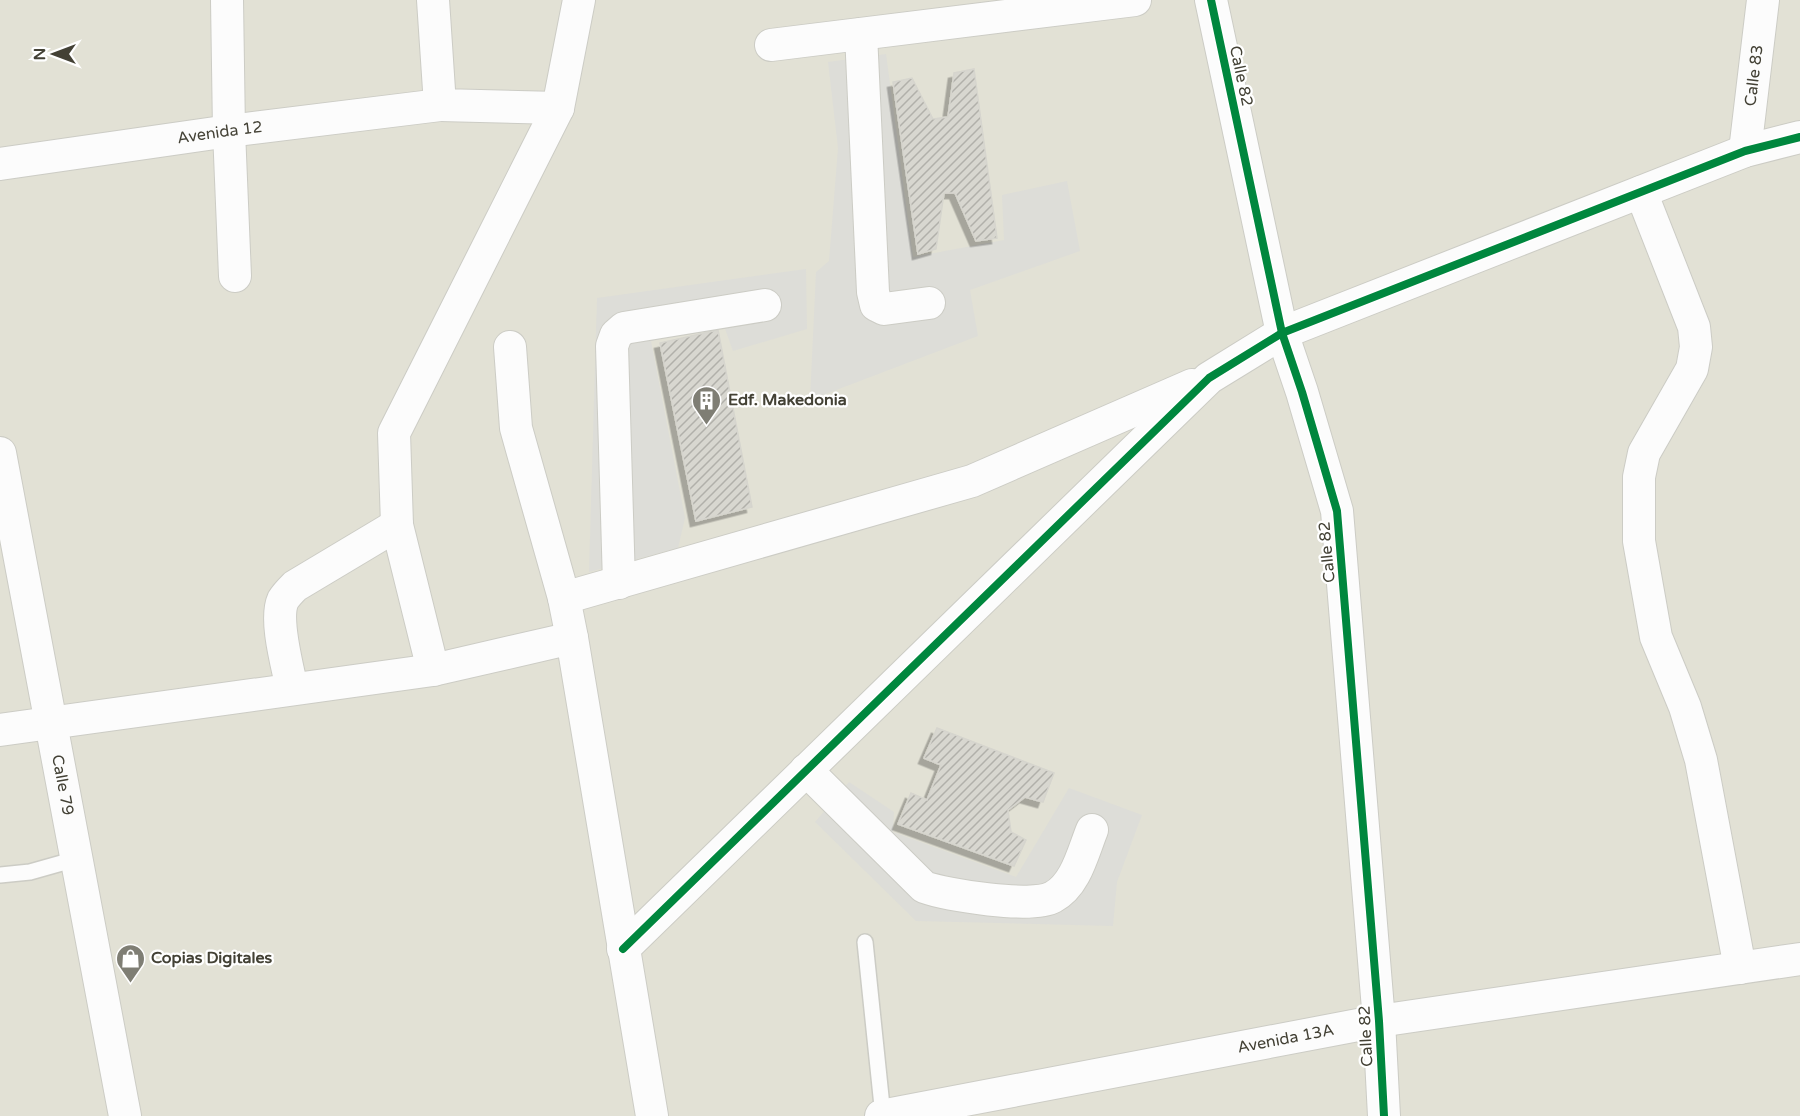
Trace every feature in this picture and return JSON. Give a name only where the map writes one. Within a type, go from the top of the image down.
[{"type":"street","points":[[227,0],[235,276]]},
{"type":"street","points":[[433,0],[440,105]]},
{"type":"street","points":[[433,670],[397,525],[394,433],[558,108],[579,0]]},
{"type":"street","points":[[771,45],[1135,0]]},
{"type":"street","name":"Calle 82","points":[[1212,0],[1282,333],[1337,511],[1379,1021],[1384,1116]]},
{"type":"street","name":"Calle 83","points":[[1745,151],[1763,0]]},
{"type":"street","points":[[861,34],[873,292],[876,305],[884,309],[929,303]]},
{"type":"street","name":"Avenida 12","points":[[0,164],[229,131],[440,105],[558,108]]},
{"type":"street","points":[[564,598],[972,482],[1209,378],[1282,333],[1745,151],[1800,137]]},
{"type":"street","points":[[1641,192],[1694,327],[1696,347],[1692,369],[1644,453],[1639,477],[1639,542],[1656,637],[1685,707],[1701,760],[1740,968]]},
{"type":"street","points":[[619,583],[612,346],[616,335],[624,328],[765,305]]},
{"type":"street","points":[[510,347],[516,428],[564,598],[572,638],[652,1116]]},
{"type":"street","points":[[623,949],[1209,378]]},
{"type":"street","name":"Calle 79","points":[[0,453],[124,1116]]},
{"type":"street","points":[[292,689],[281,624],[281,607],[284,598],[295,586],[397,525]]},
{"type":"street","points":[[0,730],[433,670],[572,638]]},
{"type":"street","points":[[806,770],[924,887],[940,893],[1037,902],[1054,897],[1072,880],[1092,830]]},
{"type":"street","name":"Avenida 13A","points":[[882,1116],[1379,1021],[1800,959]]},
{"type":"lane","points":[[0,875],[30,872],[76,859]]},
{"type":"lane","points":[[865,942],[882,1116]]},
{"type":"shaded area","points":[[0,0],[1800,0],[1800,1116],[0,1116]]},
{"type":"shaded area","points":[[886,54],[913,257],[1004,240],[1002,195],[1067,181],[1080,251],[970,290],[978,336],[810,400],[816,272],[829,261],[838,148],[828,62]]},
{"type":"shaded area","points":[[806,269],[807,329],[733,351],[724,326],[651,341],[685,518],[678,548],[589,572],[597,298]]},
{"type":"shaded area","points":[[849,782],[894,812],[893,832],[1016,877],[1069,788],[1142,815],[1117,882],[1113,926],[916,921],[815,822]]},
{"type":"building","points":[[974,69],[997,238],[976,241],[955,193],[944,193],[936,249],[918,254],[893,82],[912,78],[933,119],[948,117],[954,73]]},
{"type":"building","name":"Edf. Makedonia","points":[[718,330],[752,507],[696,521],[660,343]]},
{"type":"building","points":[[937,728],[1054,773],[1043,802],[1025,797],[1008,810],[1011,832],[1026,840],[1014,866],[898,824],[911,793],[927,800],[941,765],[924,758]]},
{"type":"cycle path","points":[[1211,0],[1282,333],[1337,511],[1379,1021],[1384,1116]]},
{"type":"cycle path","points":[[623,949],[1209,378],[1282,333],[1745,151],[1800,137]]},
{"type":"place","name":"Edf. Makedonia","points":[[707,426]]},
{"type":"place","name":"Copias Digitales","points":[[130,984]]}]
